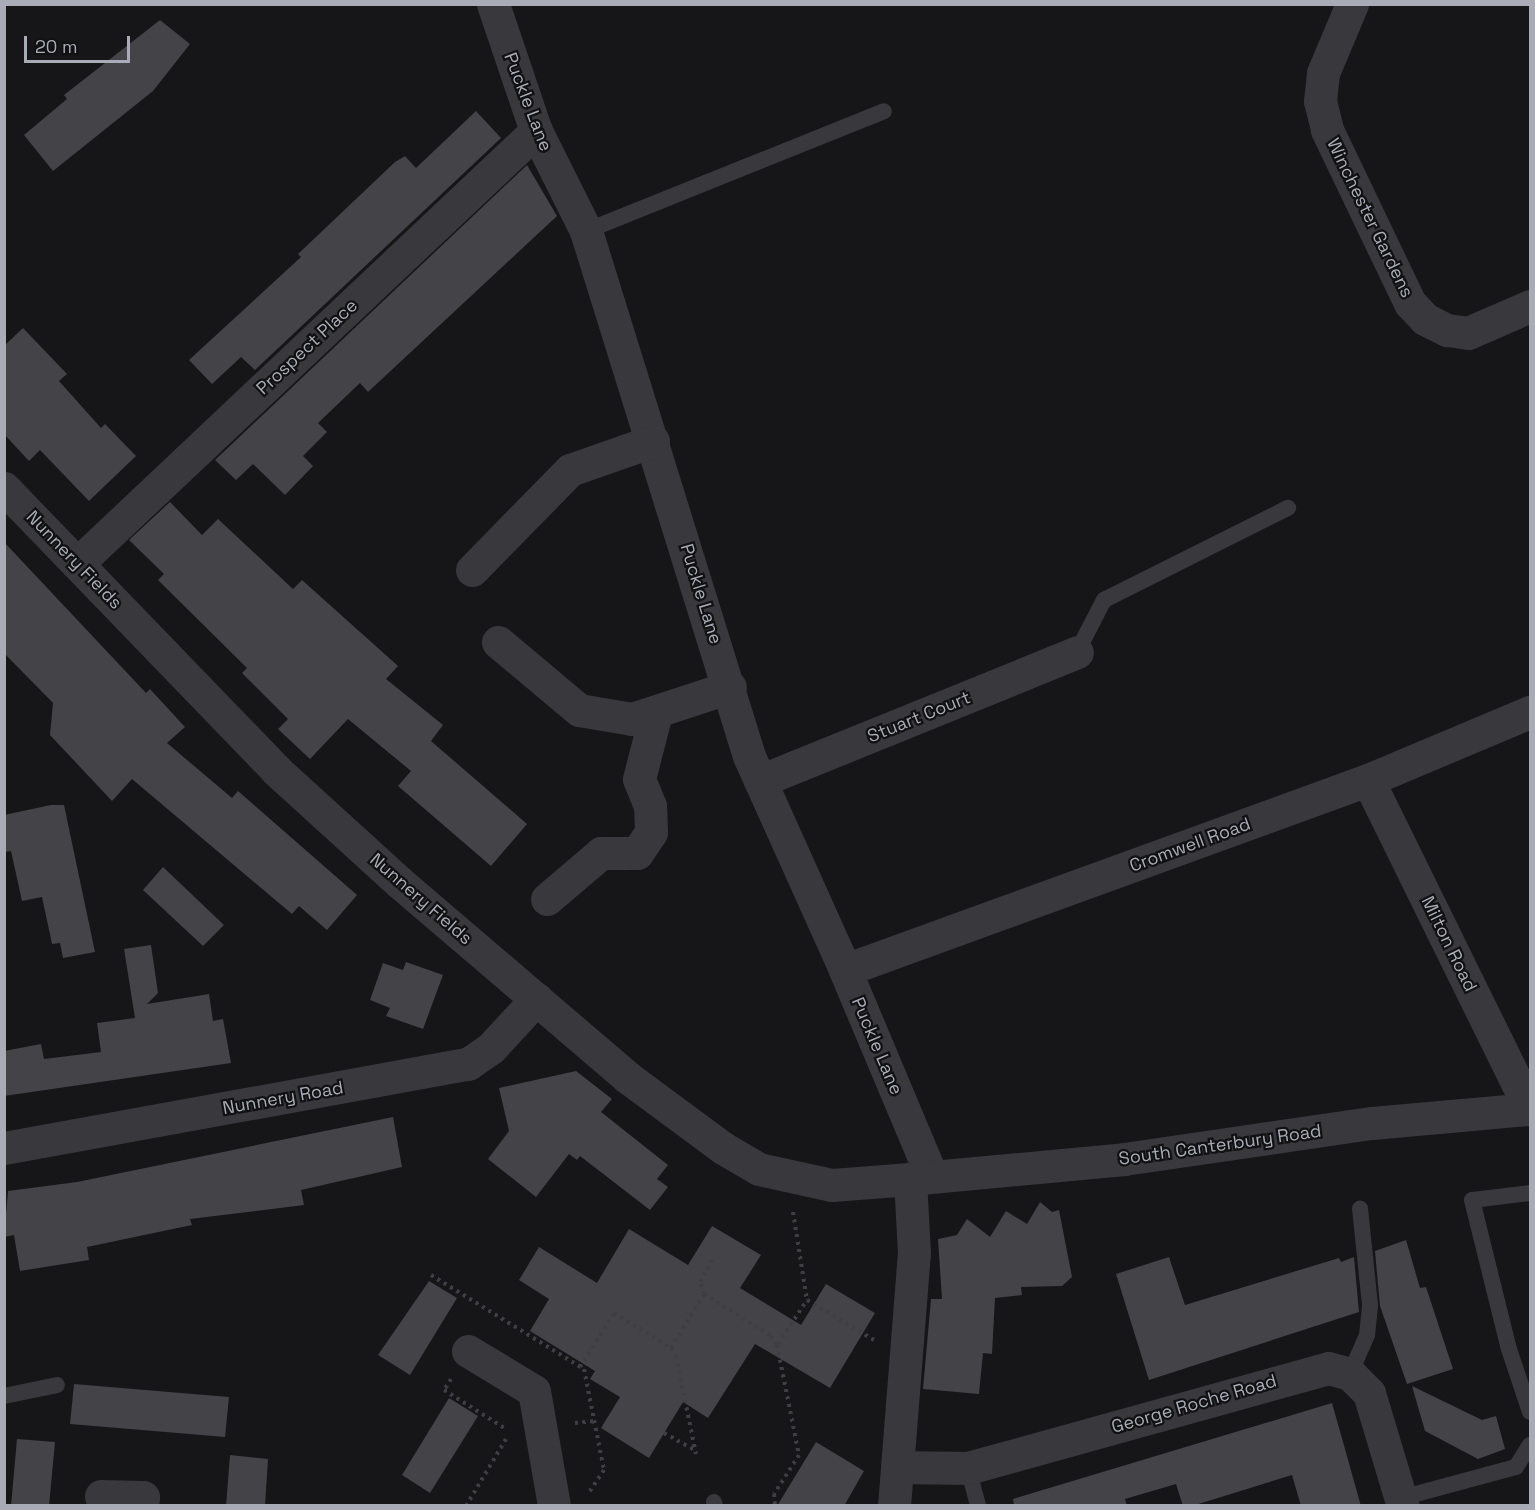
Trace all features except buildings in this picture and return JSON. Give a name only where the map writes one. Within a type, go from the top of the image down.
[{"type":"street","name":"Puckle Lane","points":[[493,4],[536,131],[586,231],[760,781],[846,970],[920,1177]]},
{"type":"street","name":"Winchester Gardens","points":[[1352,4],[1323,73],[1320,101],[1327,130],[1410,303],[1425,319],[1447,330],[1468,333],[1530,306]]},
{"type":"street","name":"Prospect Place","points":[[78,563],[536,131]]},
{"type":"street","points":[[472,570],[570,470],[653,441]]},
{"type":"street","name":"Nunnery Fields","points":[[4,488],[276,770],[627,1077],[723,1148],[759,1169],[832,1185],[920,1177]]},
{"type":"street","points":[[498,642],[579,710],[632,719],[730,687]]},
{"type":"street","name":"Stuart Court","points":[[760,781],[1077,652]]},
{"type":"street","name":"Cromwell Road","points":[[846,970],[1368,780],[1530,712]]},
{"type":"street","points":[[547,899],[601,853],[637,853],[651,832],[650,806],[639,779],[656,713]]},
{"type":"street","name":"Milton Road","points":[[1368,780],[1530,1109]]},
{"type":"street","name":"Nunnery Road","points":[[4,1148],[468,1064],[491,1048],[536,999]]},
{"type":"street","name":"South Canterbury Road","points":[[920,1177],[1124,1159],[1372,1123],[1530,1109]]},
{"type":"street","points":[[894,1506],[920,1177]]},
{"type":"street","points":[[468,1351],[534,1391],[554,1506]]},
{"type":"street","name":"George Roche Road","points":[[897,1467],[968,1468],[1305,1372],[1328,1368],[1350,1374]]},
{"type":"street","points":[[1350,1374],[1369,1393],[1402,1502]]},
{"type":"street","points":[[101,1496],[143,1497],[142,1506]]},
{"type":"lane","points":[[586,231],[884,111]]},
{"type":"lane","points":[[1077,652],[1104,600],[1288,508]]},
{"type":"lane","points":[[1530,1193],[1472,1200],[1509,1349],[1530,1412]]},
{"type":"lane","points":[[1350,1374],[1367,1335],[1370,1305],[1360,1209]]},
{"type":"lane","points":[[4,1396],[57,1385]]},
{"type":"lane","points":[[1402,1502],[1516,1467],[1530,1445]]},
{"type":"lane","points":[[968,1468],[978,1506]]},
{"type":"path","points":[[777,1345],[807,1300],[791,1201]]},
{"type":"path","points":[[714,1257],[700,1282],[704,1294],[771,1336],[777,1345],[799,1455],[774,1494],[775,1506]]},
{"type":"path","points":[[431,1275],[580,1367],[604,1470],[587,1497]]},
{"type":"path","points":[[671,1348],[704,1294]]},
{"type":"path","points":[[807,1300],[880,1345]]},
{"type":"path","points":[[580,1367],[614,1313],[671,1348],[676,1356],[695,1452],[664,1433]]},
{"type":"path","points":[[466,1506],[511,1432]]}]
